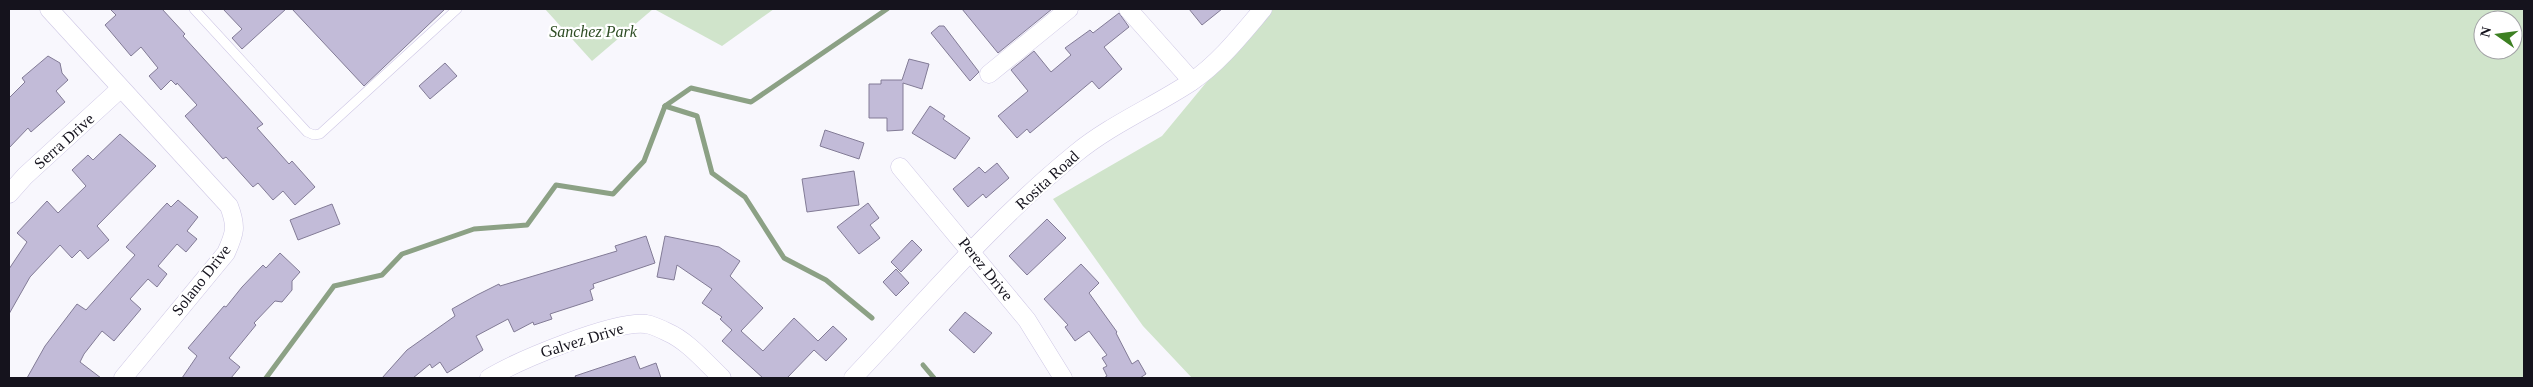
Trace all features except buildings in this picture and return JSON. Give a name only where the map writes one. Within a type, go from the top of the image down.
[{"type":"street","name":"Solano Drive","points":[[49,9],[120,89],[150,117],[229,206],[235,222],[234,236],[226,253],[123,378]]},
{"type":"street","points":[[989,74],[1069,9]]},
{"type":"street","points":[[1128,9],[1192,81]]},
{"type":"street","name":"Rosita Road","points":[[853,378],[972,252],[1043,181],[1077,152],[1114,127],[1192,81],[1234,44],[1262,9]]},
{"type":"street","name":"Serra Drive","points":[[9,194],[25,176],[120,89]]},
{"type":"street","name":"Perez Drive","points":[[900,167],[1027,320],[1063,378]]},
{"type":"street","name":"Galvez Drive","points":[[489,378],[523,359],[605,330],[625,325],[645,324],[668,332],[685,344],[722,378]]},
{"type":"lane","points":[[194,9],[301,125],[314,135],[320,134],[457,9]]},
{"type":"green space","name":"Sanchez Park","points":[[545,9],[653,9],[592,61]]},
{"type":"green space","name":"Sanchez Park","points":[[654,9],[774,9],[722,46]]},
{"type":"green space","points":[[1267,9],[2524,9],[2524,378],[1192,378],[1143,326],[1053,199],[1162,136]]},
{"type":"waterway","points":[[665,106],[691,88],[751,102],[887,9]]},
{"type":"waterway","points":[[665,106],[697,116],[712,173],[745,197],[784,258],[826,280],[872,318]]},
{"type":"waterway","points":[[266,378],[334,286],[382,275],[402,254],[474,229],[527,225],[556,185],[613,194],[644,161],[665,106]]},
{"type":"waterway","points":[[923,365],[934,378]]}]
